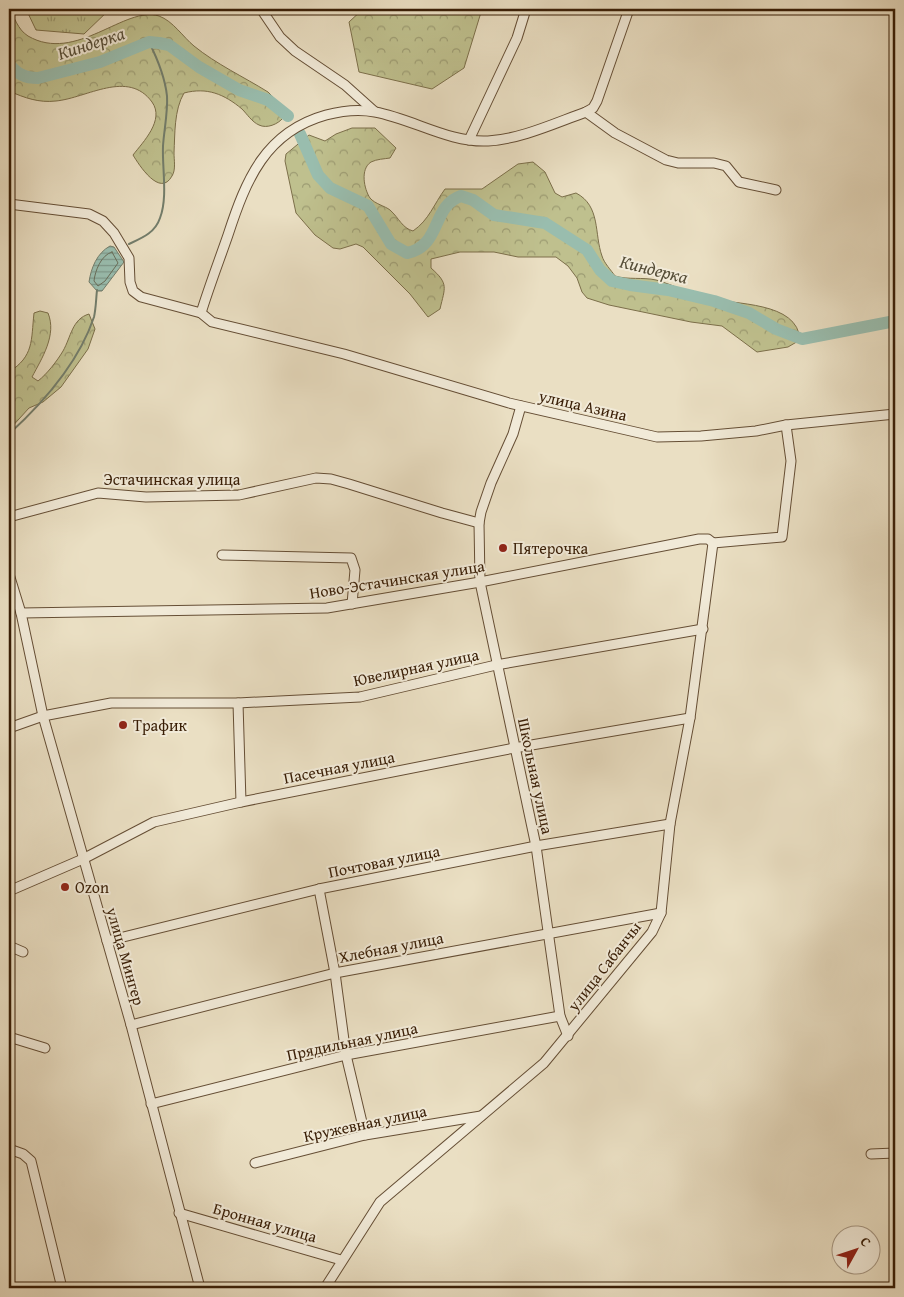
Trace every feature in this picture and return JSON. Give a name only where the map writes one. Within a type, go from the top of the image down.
[{"type":"street","points":[[261,9],[280,37],[345,85],[374,111]]},
{"type":"street","points":[[469,140],[517,38],[526,9]]},
{"type":"street","points":[[201,314],[244,188],[260,160],[286,134],[313,119],[350,111],[374,111],[469,140],[487,141],[514,137],[586,112],[598,102],[630,9]]},
{"type":"street","points":[[586,112],[615,133],[666,160],[678,164],[720,164],[726,166],[739,182],[776,190]]},
{"type":"street","name":"улица Азина","points":[[9,204],[89,214],[103,222],[114,233],[129,258],[133,291],[141,297],[201,314],[212,322],[271,338],[344,354],[521,406],[657,437],[710,436],[756,431],[786,425],[895,414]]},
{"type":"street","name":"Школьная улица","points":[[521,406],[513,434],[491,483],[480,523],[480,582],[496,665],[536,846],[560,1016],[568,1036]]},
{"type":"street","points":[[713,543],[782,537],[791,461],[786,425]]},
{"type":"street","name":"Эстачинская улица","points":[[9,517],[98,493],[146,497],[239,495],[316,478],[340,481],[442,514],[480,523]]},
{"type":"street","name":"Ново-Эстачинская улица","points":[[21,612],[327,608],[480,582],[699,539],[708,539],[713,543]]},
{"type":"street","name":"улица Сабанчы","points":[[325,1288],[341,1260],[380,1202],[544,1063],[652,932],[661,913],[670,824],[690,718],[713,543]]},
{"type":"street","points":[[222,555],[350,558],[355,570],[352,604]]},
{"type":"street","name":"улица Мингер","points":[[9,574],[21,612],[43,716],[82,860],[131,1024],[200,1288]]},
{"type":"street","name":"Ювелирная улица","points":[[9,728],[43,716],[111,703],[238,703],[360,697],[496,665],[703,629]]},
{"type":"street","points":[[238,703],[241,802]]},
{"type":"street","name":"Пасечная улица","points":[[9,891],[82,860],[154,822],[241,802],[514,748],[690,718]]},
{"type":"street","name":"Почтовая улица","points":[[107,941],[319,889],[536,846],[670,824]]},
{"type":"street","points":[[319,889],[335,973],[346,1055],[365,1135]]},
{"type":"street","name":"Хлебная улица","points":[[131,1024],[335,973],[661,913]]},
{"type":"street","points":[[9,946],[23,952]]},
{"type":"street","name":"Прядильная улица","points":[[151,1104],[346,1055],[560,1016]]},
{"type":"street","points":[[9,1037],[45,1048]]},
{"type":"street","name":"Кружевная улица","points":[[255,1163],[365,1135],[481,1116]]},
{"type":"street","points":[[9,1149],[23,1154],[31,1161],[62,1288]]},
{"type":"street","points":[[872,1154],[895,1153]]},
{"type":"street","name":"Бронная улица","points":[[179,1213],[341,1260]]},
{"type":"green space","points":[[9,9],[24,33],[46,43],[64,43],[82,39],[131,18],[146,15],[159,16],[169,22],[203,53],[268,92],[276,100],[283,118],[272,125],[262,126],[254,122],[229,99],[215,93],[192,91],[184,93],[178,107],[173,174],[167,182],[156,182],[150,178],[133,155],[147,137],[156,116],[152,102],[142,92],[119,86],[68,99],[44,101],[21,96],[9,91]]},
{"type":"green space","points":[[26,9],[110,9],[84,34],[36,30]]},
{"type":"green space","points":[[363,9],[482,9],[464,68],[432,89],[359,72],[349,22]]},
{"type":"green space","points":[[352,128],[375,128],[396,148],[390,158],[371,162],[365,169],[364,179],[370,198],[390,210],[409,230],[413,231],[419,227],[445,189],[482,189],[518,164],[533,162],[545,172],[555,193],[562,197],[576,193],[589,205],[593,213],[602,256],[615,276],[656,280],[707,298],[748,304],[777,311],[797,327],[800,340],[788,347],[757,352],[722,326],[691,322],[609,305],[587,298],[582,292],[577,278],[568,266],[556,257],[518,257],[494,252],[460,252],[431,259],[431,268],[441,278],[444,291],[440,309],[428,317],[410,294],[363,247],[356,244],[340,249],[333,248],[315,235],[296,213],[285,161],[286,154],[309,135],[325,141],[336,134]]},
{"type":"green space","points":[[40,311],[48,313],[51,330],[47,346],[32,377],[38,381],[61,355],[75,324],[83,316],[89,314],[95,329],[88,349],[61,387],[43,402],[29,408],[9,430],[9,372],[27,354],[30,347],[34,313]]},
{"type":"water","points":[[110,246],[114,247],[124,262],[102,291],[97,291],[89,282],[91,271],[98,257]]},
{"type":"waterway","points":[[129,244],[139,240],[155,228],[160,218],[164,201],[163,146],[167,96],[161,69],[149,42]]},
{"type":"waterway","name":"Киндерка","points":[[9,64],[22,75],[38,78],[100,62],[149,42],[159,43],[169,45],[199,67],[239,90],[268,100],[288,116]]},
{"type":"waterway","name":"Киндерка","points":[[300,134],[318,175],[330,188],[368,206],[391,244],[407,253],[418,249],[426,243],[445,208],[461,196],[473,200],[494,215],[545,223],[587,250],[600,270],[612,281],[668,290],[714,301],[749,313],[776,329],[802,339],[895,321]]},
{"type":"waterway","points":[[9,434],[35,409],[70,365],[94,317],[97,290]]},
{"type":"place","name":"Пятерочка","points":[[503,548]]},
{"type":"place","name":"Трафик","points":[[123,725]]},
{"type":"place","name":"Ozon","points":[[65,887]]}]
